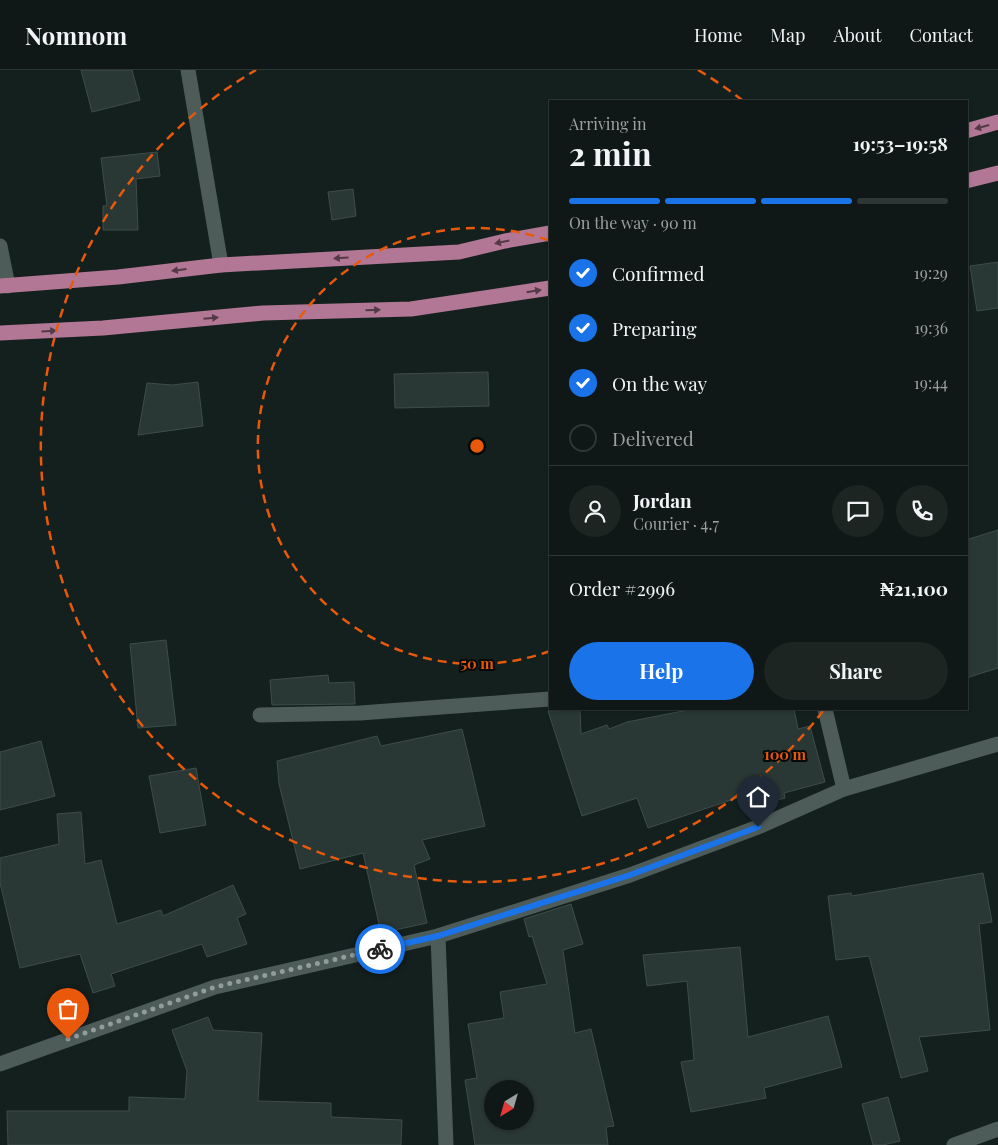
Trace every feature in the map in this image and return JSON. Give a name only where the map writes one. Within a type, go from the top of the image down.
[{"type":"main road","points":[[968,130],[998,122]]},
{"type":"main road","points":[[968,180],[998,173]]},
{"type":"main road","points":[[4,286],[118,277],[221,265],[459,252],[549,233]]},
{"type":"main road","points":[[0,333],[103,328],[263,313],[412,309],[549,288]]},
{"type":"street","points":[[188,70],[221,265]]},
{"type":"street","points":[[0,246],[4,286]]},
{"type":"street","points":[[260,715],[360,713],[549,699]]},
{"type":"street","points":[[825,710],[844,789]]},
{"type":"street","points":[[0,1064],[215,987],[438,936],[630,875],[758,827],[844,789],[998,744]]},
{"type":"street","points":[[438,936],[446,1145]]},
{"type":"street","points":[[954,1145],[998,1129]]},
{"type":"building","points":[[81,70],[132,70],[140,100],[92,112]]},
{"type":"building","points":[[157,152],[160,176],[136,179],[138,230],[103,230],[103,206],[107,206],[101,158]]},
{"type":"building","points":[[353,189],[356,216],[332,220],[328,192]]},
{"type":"building","points":[[998,262],[998,308],[977,311],[970,266]]},
{"type":"building","points":[[488,372],[489,406],[395,408],[394,374]]},
{"type":"building","points":[[198,382],[203,426],[138,435],[147,383],[172,385]]},
{"type":"building","points":[[998,530],[998,668],[968,677],[968,539]]},
{"type":"building","points":[[166,640],[176,725],[138,728],[130,644]]},
{"type":"building","points":[[328,675],[329,683],[354,682],[355,704],[272,705],[270,680]]},
{"type":"building","points":[[580,710],[581,734],[607,725],[609,729],[627,722],[688,710],[794,710],[798,729],[810,726],[825,782],[784,793],[785,798],[746,808],[743,796],[648,828],[637,798],[582,816],[548,711]]},
{"type":"building","points":[[462,729],[485,826],[422,840],[430,859],[414,865],[427,923],[381,933],[363,853],[300,869],[279,784],[277,761],[377,736],[381,746]]},
{"type":"building","points":[[41,741],[55,796],[0,810],[0,752]]},
{"type":"building","points":[[196,768],[206,825],[160,833],[149,776]]},
{"type":"building","points":[[81,812],[85,864],[101,860],[117,924],[161,910],[163,916],[233,885],[246,914],[237,918],[247,944],[207,957],[202,944],[111,974],[115,986],[93,993],[80,954],[20,968],[0,883],[0,858],[59,844],[57,814]]},
{"type":"building","points":[[983,873],[992,922],[979,924],[990,1030],[919,1037],[928,1071],[901,1078],[869,956],[836,960],[828,896],[851,893],[852,896]]},
{"type":"building","points":[[571,904],[583,944],[563,950],[575,1033],[591,1029],[614,1126],[606,1127],[608,1145],[475,1145],[465,1080],[477,1078],[468,1024],[504,1018],[500,992],[547,984],[532,936],[529,937],[524,919]]},
{"type":"building","points":[[740,947],[748,1037],[828,1016],[842,1067],[764,1088],[766,1098],[691,1112],[681,1062],[694,1060],[687,981],[647,986],[643,955]]},
{"type":"building","points":[[208,1017],[213,1030],[262,1033],[258,1101],[331,1103],[331,1117],[402,1120],[401,1145],[8,1145],[7,1111],[129,1111],[129,1097],[185,1099],[187,1071],[172,1030]]},
{"type":"building","points":[[888,1097],[900,1141],[873,1145],[862,1104]]},
{"type":"way so far","points":[[68,1039],[215,987],[380,949]]},
{"type":"route","points":[[380,949],[438,936],[630,875],[758,827]]}]
